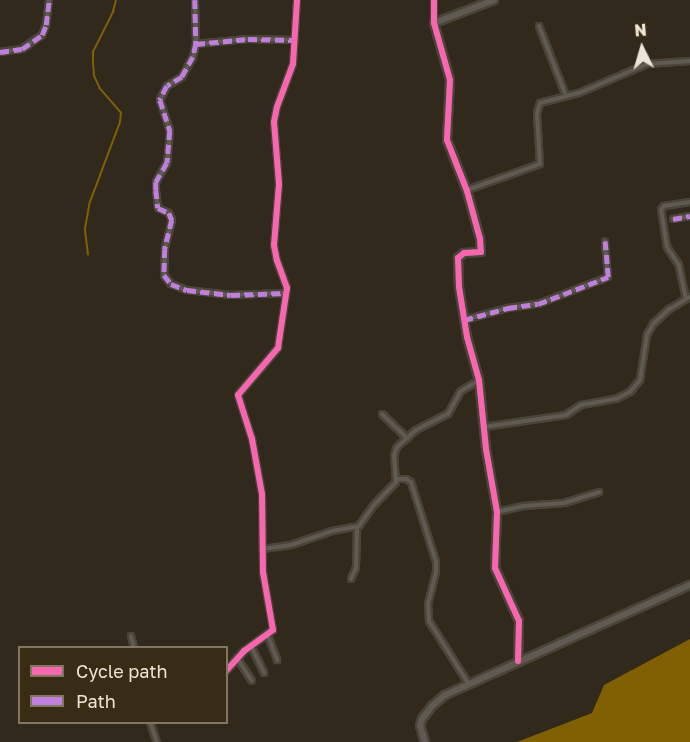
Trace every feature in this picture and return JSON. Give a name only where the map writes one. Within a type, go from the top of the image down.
[{"type":"street","points":[[0,52],[22,49],[42,35],[46,26],[49,0]]},
{"type":"street","points":[[195,0],[196,45],[187,70],[182,77],[167,86],[160,100],[170,131],[167,163],[156,182],[158,208],[169,213],[172,220],[165,249],[164,275],[171,284],[187,290],[231,295],[286,293]]},
{"type":"street","points":[[228,669],[237,658],[268,636],[273,629],[264,586],[262,494],[252,439],[238,395],[278,348],[286,281],[276,261],[274,245],[279,184],[274,122],[293,64],[297,0]]},
{"type":"street","points":[[434,0],[434,23],[450,80],[447,140],[467,191],[481,252],[464,253],[457,260],[464,320],[479,380],[497,512],[494,563],[519,621],[518,661]]},
{"type":"street","points":[[434,23],[494,0]]},
{"type":"street","points":[[539,26],[566,96]]},
{"type":"street","points":[[196,45],[248,39],[295,40]]},
{"type":"street","points":[[467,191],[540,165],[538,105],[546,100],[602,84],[647,64],[690,61]]},
{"type":"street","points":[[484,427],[566,415],[581,405],[616,399],[637,386],[642,374],[649,331],[658,319],[688,298],[679,265],[667,247],[661,210],[664,206],[690,202]]},
{"type":"street","points":[[674,219],[690,216]]},
{"type":"street","points":[[464,320],[508,308],[538,304],[608,277],[605,241]]},
{"type":"street","points":[[351,579],[356,568],[357,527],[396,479],[395,451],[416,430],[448,414],[461,391],[479,380]]},
{"type":"street","points":[[382,414],[407,438]]},
{"type":"street","points":[[396,479],[406,479],[411,482],[436,562],[436,572],[428,603],[429,621],[468,683]]},
{"type":"street","points":[[497,512],[523,506],[564,503],[599,492]]},
{"type":"street","points":[[263,549],[291,545],[332,531],[357,527]]},
{"type":"street","points":[[425,742],[420,726],[428,711],[445,695],[690,585]]},
{"type":"street","points":[[131,636],[134,646]]},
{"type":"street","points":[[268,636],[277,660]]},
{"type":"street","points":[[251,646],[264,673]]},
{"type":"street","points":[[237,658],[252,681]]},
{"type":"street","points":[[150,724],[157,742]]},
{"type":"shaded area","points":[[690,639],[690,742],[517,742],[592,713],[604,685]]},
{"type":"waterway","points":[[88,255],[85,229],[90,202],[120,122],[121,113],[100,89],[94,76],[93,62],[93,52],[113,12],[116,0]]},
{"type":"marked path","points":[[0,52],[22,49],[42,35],[46,25],[49,0]]},
{"type":"marked path","points":[[195,0],[196,44],[193,57],[182,77],[167,86],[160,100],[170,131],[167,163],[156,182],[158,208],[169,213],[172,220],[165,249],[164,275],[171,284],[187,290],[231,295],[286,293]]},
{"type":"marked path","points":[[196,44],[248,39],[295,40]]},
{"type":"marked path","points":[[673,219],[690,216]]},
{"type":"marked path","points":[[464,320],[508,308],[538,304],[608,277],[605,241]]},
{"type":"cycle path","points":[[228,669],[244,651],[273,630],[263,572],[262,494],[252,439],[238,395],[278,348],[287,288],[274,245],[279,184],[274,122],[277,107],[293,64],[297,0]]},
{"type":"cycle path","points":[[434,0],[434,23],[450,80],[447,140],[467,191],[480,239],[481,252],[464,253],[458,258],[459,287],[467,337],[479,380],[486,449],[497,512],[495,568],[519,621],[518,661]]}]
